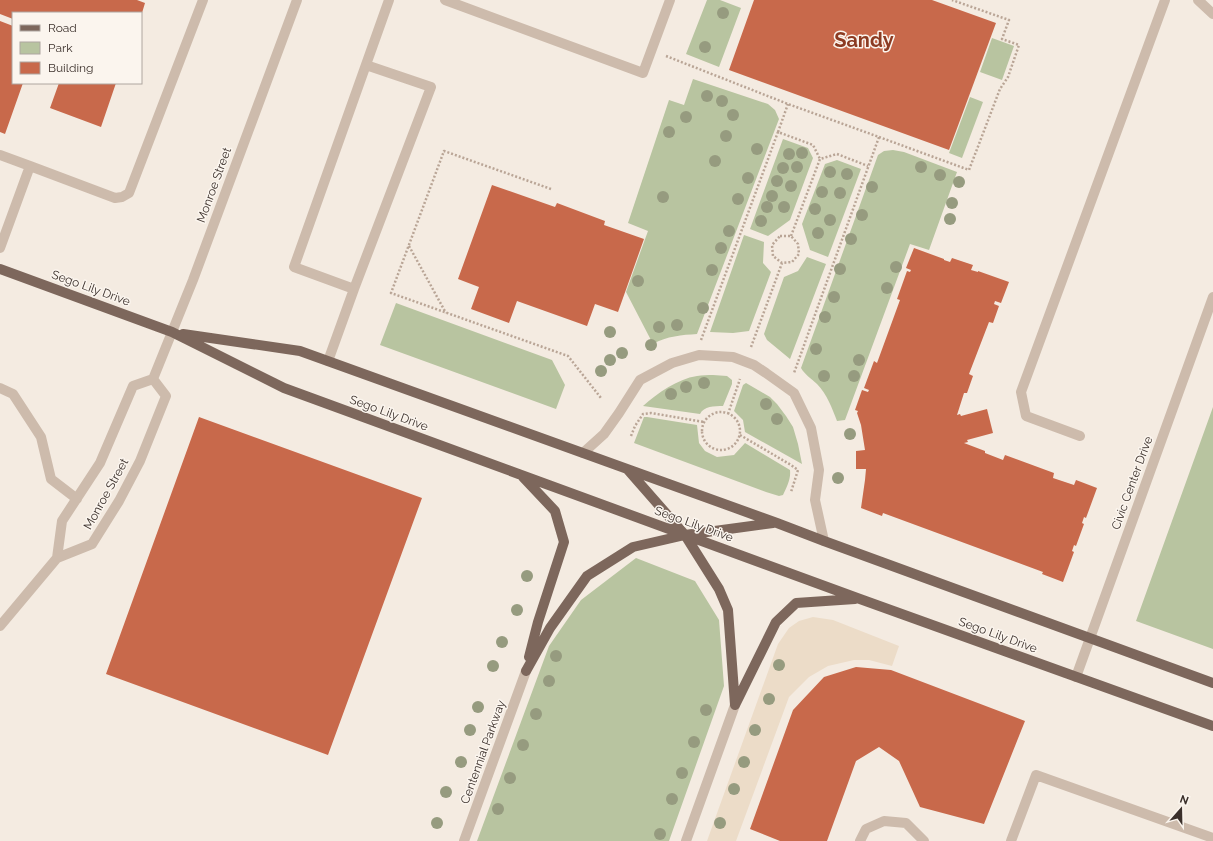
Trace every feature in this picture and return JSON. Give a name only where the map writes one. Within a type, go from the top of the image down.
[{"type":"main road","name":"Sego Lily Drive","points":[[0,268],[172,332],[284,388],[860,599],[1213,726]]},
{"type":"main road","name":"Sego Lily Drive","points":[[172,332],[300,352],[777,523],[1213,684]]},
{"type":"main road","points":[[627,469],[685,535],[719,589],[728,610],[734,705]]},
{"type":"main road","points":[[522,475],[556,511],[564,542],[538,622],[526,671]]},
{"type":"main road","points":[[526,671],[550,628],[588,576],[633,547],[685,535],[777,523]]},
{"type":"main road","points":[[734,705],[776,622],[796,603],[860,599]]},
{"type":"street","points":[[0,155],[115,198],[122,197],[129,193],[203,0]]},
{"type":"street","name":"Monroe Street","points":[[58,558],[62,521],[100,463],[133,386],[153,379],[193,280],[297,0]]},
{"type":"street","points":[[354,289],[294,267],[389,0]]},
{"type":"street","points":[[445,0],[643,73],[670,0]]},
{"type":"street","points":[[1080,436],[1026,416],[1022,392],[1165,0]]},
{"type":"street","points":[[1198,0],[1213,14]]},
{"type":"street","points":[[328,362],[354,289],[431,87],[366,65]]},
{"type":"street","points":[[0,248],[30,166]]},
{"type":"street","name":"Civic Center Drive","points":[[1076,677],[1213,297]]},
{"type":"street","points":[[582,453],[604,434],[620,413],[640,380],[672,363],[699,355],[733,357],[754,365],[794,393],[811,428],[819,470],[814,500],[824,541]]},
{"type":"street","name":"Monroe Street","points":[[0,626],[58,558],[92,544],[119,501],[140,461],[166,396],[153,379]]},
{"type":"street","points":[[0,388],[12,394],[41,437],[51,479],[77,499]]},
{"type":"street","name":"Centennial Parkway","points":[[464,841],[526,671]]},
{"type":"street","points":[[686,841],[734,705]]},
{"type":"street","points":[[1011,841],[1036,775],[1213,838]]},
{"type":"street","points":[[860,841],[866,829],[884,821],[906,822],[924,841]]},
{"type":"path","points":[[684,63],[788,104],[968,170],[1000,89],[1008,77],[1019,45],[1002,39],[1009,20],[952,0]]},
{"type":"path","points":[[695,356],[788,104]]},
{"type":"path","points":[[778,132],[813,145],[820,159],[791,236]]},
{"type":"path","points":[[788,388],[879,137]]},
{"type":"path","points":[[551,190],[444,151],[391,293],[568,356],[601,398]]},
{"type":"path","points":[[820,159],[836,154],[868,166]]},
{"type":"path","points":[[780,236],[791,236],[798,244],[799,254],[792,262],[782,263],[773,256],[772,244],[780,236]]},
{"type":"path","points":[[408,246],[446,313]]},
{"type":"path","points":[[751,347],[782,263]]},
{"type":"path","points":[[728,414],[740,379]]},
{"type":"path","points":[[719,412],[728,414],[735,418],[738,423],[740,435],[733,446],[721,450],[714,449],[704,441],[702,428],[704,422],[713,414],[719,412]]},
{"type":"path","points":[[631,436],[635,426],[643,414],[651,413],[704,422]]},
{"type":"path","points":[[740,435],[798,470],[791,492]]},
{"type":"green space","points":[[707,0],[720,0],[741,8],[719,67],[686,54]]},
{"type":"green space","points":[[992,38],[1014,46],[1002,80],[980,72]]},
{"type":"green space","points":[[693,79],[768,104],[775,110],[779,119],[697,334],[680,335],[658,341],[653,344],[626,292],[648,231],[628,223],[669,100],[684,105]]},
{"type":"green space","points":[[970,97],[983,102],[962,158],[949,153]]},
{"type":"green space","points":[[783,139],[808,148],[813,158],[790,220],[768,236],[750,229]]},
{"type":"green space","points":[[893,150],[904,152],[957,172],[929,250],[910,244],[845,420],[837,421],[824,392],[806,375],[801,368],[878,155],[884,151]]},
{"type":"green space","points":[[837,160],[861,169],[828,257],[810,250],[802,224],[825,164]]},
{"type":"green space","points":[[744,235],[764,242],[763,263],[771,272],[749,331],[733,333],[710,332]]},
{"type":"green space","points":[[807,257],[826,264],[790,359],[767,340],[764,334],[784,277],[798,271]]},
{"type":"green space","points":[[396,303],[552,360],[565,385],[556,409],[380,345]]},
{"type":"green space","points":[[699,376],[727,376],[732,380],[732,384],[723,406],[713,406],[704,409],[700,414],[643,406],[675,383]]},
{"type":"green space","points":[[746,383],[770,397],[786,416],[793,427],[802,464],[745,432],[743,420],[734,411],[743,385]]},
{"type":"green space","points":[[1213,407],[1213,649],[1136,621]]},
{"type":"green space","points":[[644,417],[697,425],[699,443],[705,451],[717,457],[734,455],[745,443],[790,470],[789,480],[783,495],[779,496],[766,492],[634,443]]},
{"type":"green space","points":[[636,558],[695,581],[719,620],[724,686],[669,841],[477,841],[549,646],[581,600]]},
{"type":"shaded area","points":[[813,617],[833,620],[899,646],[892,666],[869,660],[854,660],[828,666],[809,677],[789,697],[736,841],[707,841],[778,644],[789,628],[799,621]]},
{"type":"building","points":[[0,0],[137,0],[145,3],[142,13],[12,12],[12,19],[0,14]]},
{"type":"building","points":[[754,0],[932,0],[996,23],[949,150],[729,70]]},
{"type":"building","points":[[0,21],[12,26],[12,84],[23,84],[5,134],[0,132]]},
{"type":"building","points":[[59,84],[116,84],[101,127],[50,108]]},
{"type":"building","points":[[492,185],[555,207],[557,203],[605,221],[604,225],[644,239],[618,312],[595,304],[587,326],[517,301],[509,323],[471,309],[479,287],[458,279]]},
{"type":"building","points":[[914,248],[950,262],[952,258],[973,265],[971,270],[1009,282],[1001,303],[995,301],[994,304],[999,306],[993,323],[989,322],[969,374],[973,376],[967,393],[964,393],[957,415],[960,414],[961,416],[987,409],[993,433],[967,440],[968,442],[964,443],[1003,460],[1005,455],[1054,473],[1053,478],[1074,485],[1076,480],[1097,488],[1086,518],[1084,517],[1082,523],[1084,524],[1076,546],[1074,545],[1072,551],[1074,552],[1063,582],[1042,574],[1043,572],[883,513],[882,516],[861,508],[866,469],[856,469],[856,451],[865,450],[861,425],[857,413],[858,411],[855,410],[862,390],[868,392],[869,390],[864,388],[874,361],[877,363],[900,300],[897,299],[907,271],[910,272],[911,270],[906,268]]},
{"type":"building","points":[[199,417],[422,498],[328,755],[106,674]]},
{"type":"building","points":[[856,667],[891,670],[1025,721],[984,824],[920,807],[899,761],[879,747],[856,761],[827,841],[780,841],[750,829],[793,710],[824,677]]},
{"type":"district","name":"Sandy","points":[[864,40]]}]
